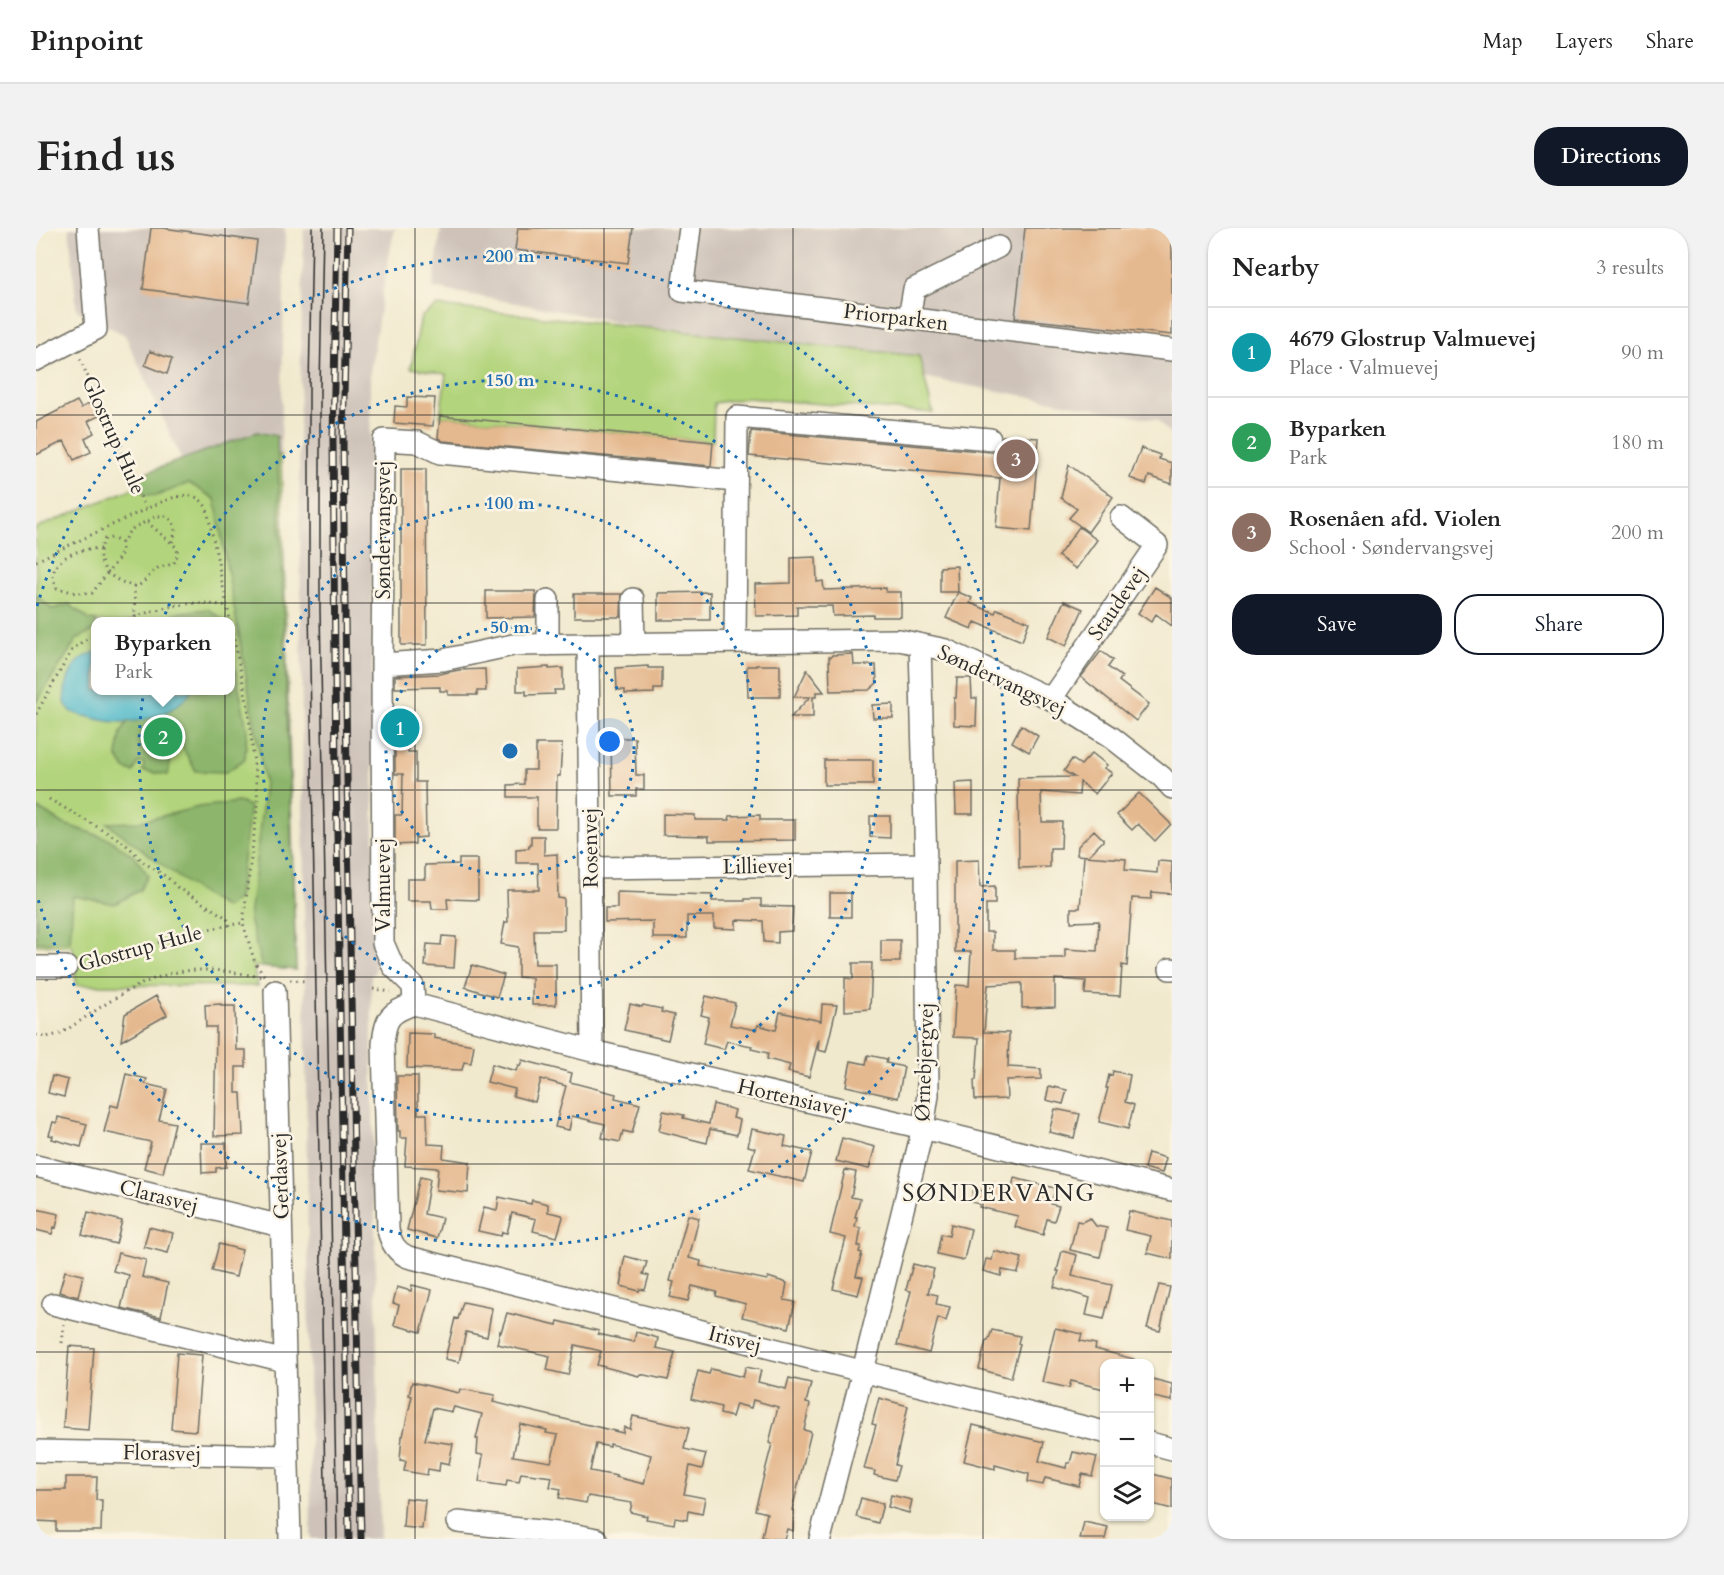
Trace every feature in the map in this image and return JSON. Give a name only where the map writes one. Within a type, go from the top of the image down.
[{"type":"street","points":[[36,360],[96,329],[88,228]]},
{"type":"street","name":"Priorparken","points":[[690,228],[682,291],[1172,350]]},
{"type":"street","points":[[909,318],[914,289],[998,247]]},
{"type":"street","points":[[735,642],[737,417],[990,440]]},
{"type":"street","name":"Søndervangsvej","points":[[736,481],[440,453],[417,442],[384,440],[382,664],[443,660],[513,645],[899,640],[946,650],[1051,699],[1111,736],[1162,777],[1172,788]]},
{"type":"street","name":"Staudevej","points":[[1051,699],[1157,545],[1121,518]]},
{"type":"street","points":[[633,599],[634,644]]},
{"type":"street","points":[[548,600],[548,645]]},
{"type":"street","name":"Rosenvej","points":[[588,644],[592,1051]]},
{"type":"street","name":"Ørnebjergvej","points":[[820,1539],[923,1128],[928,1095],[926,864],[920,645]]},
{"type":"street","name":"Valmuevej","points":[[382,664],[383,943],[393,966],[413,986],[414,1004]]},
{"type":"street","name":"Lillievej","points":[[590,868],[926,864]]},
{"type":"street","name":"Glostrup Hule","points":[[36,967],[66,967]]},
{"type":"street","name":"Gerdasvej","points":[[274,981],[290,1539]]},
{"type":"street","name":"Hortensiavej","points":[[414,1004],[592,1051],[923,1128],[1172,1190]]},
{"type":"street","name":"Irisvej","points":[[414,1004],[398,1009],[389,1018],[384,1028],[388,1230],[396,1250],[408,1257],[1100,1431]]},
{"type":"street","name":"Clarasvej","points":[[36,1166],[281,1226]]},
{"type":"street","points":[[53,1304],[285,1361]]},
{"type":"street","points":[[1154,1444],[1172,1449]]},
{"type":"street","name":"Florasvej","points":[[36,1451],[288,1456]]},
{"type":"street","points":[[458,1522],[597,1539]]},
{"type":"path","name":"Glostrup Hule","points":[[72,341],[146,509],[182,495],[195,496],[205,504],[231,617]]},
{"type":"path","points":[[36,561],[146,509]]},
{"type":"path","points":[[101,549],[86,549],[63,558],[56,568],[53,580],[57,588],[90,594],[121,555],[125,536],[139,524],[158,515],[169,517],[175,527],[172,542]]},
{"type":"path","points":[[122,543],[107,538],[101,549],[102,563],[108,573],[121,582],[134,586],[140,584],[157,568],[174,563],[178,553],[176,547],[147,522]]},
{"type":"path","points":[[134,586],[135,616],[194,603],[229,606]]},
{"type":"path","points":[[36,714],[72,650],[91,637]]},
{"type":"path","name":"Glostrup Hule","points":[[235,638],[248,707],[258,802],[243,923],[255,963],[274,981]]},
{"type":"path","points":[[49,799],[120,840],[143,862],[168,878],[178,888],[227,918],[230,926]]},
{"type":"path","name":"Glostrup Hule","points":[[66,967],[96,962],[196,931],[243,923]]},
{"type":"path","points":[[36,1035],[46,1037],[60,1034],[139,984],[164,975],[198,970],[274,981],[305,981]]},
{"type":"shaded area","points":[[69,228],[285,228],[281,455],[185,467],[125,335],[77,311]]},
{"type":"shaded area","points":[[304,228],[395,228],[370,373],[375,972],[371,976],[380,1539],[311,1539],[299,439]]},
{"type":"shaded area","points":[[441,228],[1172,228],[1172,436],[1157,420],[433,288]]},
{"type":"green space","points":[[437,306],[919,356],[933,413],[748,398],[714,403],[713,442],[440,416],[446,374],[411,368],[421,317]]},
{"type":"green space","points":[[257,432],[277,436],[296,970],[262,967],[249,919],[265,784],[215,499],[189,483],[156,496],[143,494],[137,476]]},
{"type":"green space","points":[[281,455],[296,970],[253,966],[257,986],[76,985],[73,946],[36,945],[36,528],[185,467]]},
{"type":"green space","points":[[36,595],[52,609],[69,604],[91,620],[91,632],[77,639],[36,703]]},
{"type":"green space","points":[[208,609],[219,617],[170,617],[175,613]]},
{"type":"green space","points":[[235,668],[247,729],[245,759],[226,772],[196,771],[175,735],[168,775],[143,771],[144,763],[139,762],[133,772],[125,769],[117,756],[121,732],[128,721],[163,713],[188,695],[235,695]]},
{"type":"green space","points":[[239,802],[250,806],[238,898],[226,908],[197,891],[107,823],[138,822],[199,807]]},
{"type":"green space","points":[[39,809],[64,824],[109,839],[135,857],[148,875],[140,890],[115,904],[73,896],[70,942],[36,942],[36,810]]},
{"type":"water","points":[[91,654],[91,695],[188,695],[171,709],[131,722],[117,722],[80,715],[71,711],[67,706],[65,693],[68,678],[75,665]]},
{"type":"building","points":[[151,228],[257,241],[249,303],[143,289]]},
{"type":"building","points":[[518,228],[633,228],[628,263],[515,250]]},
{"type":"building","points":[[1025,228],[1172,228],[1172,335],[1015,318]]},
{"type":"building","points":[[150,351],[172,359],[167,374],[145,365]]},
{"type":"building","points":[[407,397],[435,398],[433,426],[394,423],[395,406],[407,407]]},
{"type":"building","points":[[77,401],[81,408],[92,402],[99,416],[88,421],[94,433],[85,438],[91,452],[74,460],[64,441],[36,455],[36,422]]},
{"type":"building","points":[[440,416],[713,442],[711,466],[443,441],[438,438]]},
{"type":"building","points":[[751,431],[1002,453],[1003,436],[1039,438],[1031,531],[996,528],[1000,478],[749,456]]},
{"type":"building","points":[[1141,448],[1160,455],[1159,459],[1172,463],[1172,484],[1149,476],[1146,484],[1130,478]]},
{"type":"building","points":[[1069,465],[1113,497],[1088,532],[1069,518],[1077,509],[1061,498]]},
{"type":"building","points":[[401,469],[426,469],[427,645],[401,645]]},
{"type":"building","points":[[1079,527],[1097,540],[1076,569],[1058,556]]},
{"type":"building","points":[[816,557],[817,582],[823,581],[824,590],[886,588],[886,592],[901,592],[901,617],[833,616],[832,606],[797,606],[797,615],[756,616],[755,584],[791,583],[791,558]]},
{"type":"building","points":[[957,566],[958,592],[940,592],[940,567]]},
{"type":"building","points":[[1155,587],[1172,598],[1172,626],[1156,614],[1151,622],[1138,613]]},
{"type":"building","points":[[486,591],[536,591],[535,617],[486,618]]},
{"type":"building","points":[[710,592],[710,620],[658,620],[658,593]]},
{"type":"building","points":[[958,592],[972,598],[970,603],[995,613],[997,609],[1029,622],[1022,641],[975,622],[972,629],[946,618]]},
{"type":"building","points":[[574,594],[622,594],[621,617],[574,617]]},
{"type":"building","points":[[1064,601],[1083,609],[1066,646],[1048,637]]},
{"type":"building","points":[[1101,651],[1113,660],[1108,667],[1122,677],[1119,681],[1149,704],[1136,721],[1081,677]]},
{"type":"building","points":[[853,654],[854,665],[876,665],[877,683],[869,690],[830,691],[829,657]]},
{"type":"building","points":[[780,665],[780,697],[748,697],[747,666]]},
{"type":"building","points":[[648,666],[648,668],[662,668],[662,689],[654,689],[654,693],[625,694],[625,690],[617,690],[616,668]]},
{"type":"building","points":[[549,667],[549,669],[563,668],[563,690],[554,690],[555,694],[526,695],[526,691],[517,691],[517,669]]},
{"type":"building","points":[[485,669],[486,691],[477,691],[477,695],[448,695],[448,691],[440,691],[440,687],[395,688],[395,676]]},
{"type":"building","points":[[807,670],[824,692],[816,692],[816,697],[813,697],[813,717],[791,717],[810,697],[794,697]]},
{"type":"building","points":[[957,678],[971,678],[972,698],[977,698],[976,726],[954,725]]},
{"type":"building","points":[[893,704],[893,718],[873,718],[872,705]]},
{"type":"building","points":[[395,724],[408,724],[408,752],[416,752],[416,782],[425,782],[426,837],[415,838],[415,844],[395,845],[395,815],[402,815],[403,774],[395,774]]},
{"type":"building","points":[[1021,725],[1038,736],[1029,752],[1012,742]]},
{"type":"building","points":[[611,738],[635,738],[636,775],[644,775],[644,789],[636,789],[636,796],[612,796]]},
{"type":"building","points":[[536,744],[562,744],[560,776],[557,776],[556,828],[537,828],[537,797],[508,797],[508,785],[524,784],[524,770],[536,770]]},
{"type":"building","points":[[1092,753],[1107,765],[1104,768],[1112,773],[1095,794],[1080,782],[1079,795],[1041,792],[1042,822],[1062,822],[1061,848],[1050,848],[1050,867],[1019,868],[1018,778],[1074,777],[1064,771],[1072,759],[1081,765]]},
{"type":"building","points":[[824,760],[873,760],[873,785],[824,785]]},
{"type":"building","points":[[973,782],[973,814],[956,814],[955,783]]},
{"type":"building","points":[[1139,793],[1171,824],[1155,841],[1138,824],[1132,830],[1117,815]]},
{"type":"building","points":[[663,814],[695,815],[695,820],[730,820],[729,816],[760,815],[760,820],[795,820],[795,840],[709,841],[709,836],[663,835]]},
{"type":"building","points":[[870,816],[890,816],[890,838],[870,837]]},
{"type":"building","points":[[1094,830],[1103,841],[1088,856],[1077,855],[1078,846]]},
{"type":"building","points":[[531,836],[544,836],[544,855],[557,854],[558,898],[564,899],[564,930],[534,930],[535,964],[556,964],[556,1005],[532,1005],[532,978],[518,977],[518,947],[501,944],[505,922],[508,922],[507,890],[539,890],[538,863],[516,863],[516,849],[529,848]]},
{"type":"building","points":[[1084,856],[1126,859],[1125,870],[1157,873],[1158,861],[1172,862],[1172,894],[1152,892],[1151,899],[1132,898],[1127,966],[1122,965],[1120,996],[1085,994],[1086,981],[1055,979],[1055,1007],[1022,1008],[1022,983],[988,985],[984,1032],[1009,1033],[1008,1067],[1041,1069],[1041,1079],[1006,1080],[1007,1099],[975,1100],[974,1080],[976,1080],[979,1038],[953,1037],[956,985],[969,986],[971,952],[955,952],[955,861],[979,860],[980,887],[995,886],[995,904],[986,904],[986,932],[993,932],[993,950],[1015,950],[1015,958],[1065,958],[1065,949],[1097,951],[1099,921],[1071,922],[1071,908],[1080,908]]},
{"type":"building","points":[[459,859],[478,859],[478,900],[447,899],[448,909],[432,909],[431,901],[407,901],[407,879],[425,879],[425,865],[459,864]]},
{"type":"building","points":[[617,892],[712,895],[712,901],[761,899],[761,906],[793,907],[792,931],[778,932],[778,943],[764,942],[763,921],[736,920],[736,929],[714,928],[714,916],[687,916],[687,938],[653,938],[653,921],[605,922],[605,908],[617,908]]},
{"type":"building","points":[[830,893],[851,893],[851,917],[830,917]]},
{"type":"building","points":[[442,936],[456,937],[454,968],[425,966],[427,944],[441,945]]},
{"type":"building","points":[[881,940],[900,940],[900,962],[881,962]]},
{"type":"building","points":[[853,963],[872,963],[870,1009],[845,1011],[845,978],[853,979]]},
{"type":"building","points":[[472,965],[504,975],[497,997],[465,987]]},
{"type":"building","points":[[156,996],[167,1015],[121,1041],[125,1014]]},
{"type":"building","points":[[706,996],[735,1003],[730,1025],[756,1030],[758,1025],[776,1030],[780,1012],[821,1021],[822,1004],[837,1005],[826,1052],[818,1050],[819,1038],[809,1077],[788,1072],[790,1065],[767,1059],[768,1053],[751,1049],[752,1046],[727,1041],[724,1049],[703,1044],[709,1017],[701,1015]]},
{"type":"building","points":[[221,1004],[221,1006],[235,1006],[236,1050],[246,1050],[246,1067],[236,1067],[236,1093],[241,1093],[243,1135],[214,1136],[216,1027],[206,1027],[205,1005]]},
{"type":"building","points":[[630,1004],[662,1009],[661,1012],[674,1015],[668,1040],[624,1030]]},
{"type":"building","points":[[408,1033],[434,1034],[434,1038],[474,1045],[471,1063],[464,1062],[462,1070],[407,1068]]},
{"type":"building","points":[[868,1055],[887,1059],[886,1063],[904,1067],[898,1098],[846,1086],[851,1061],[866,1064]]},
{"type":"building","points":[[522,1060],[572,1073],[570,1082],[616,1094],[615,1098],[640,1104],[632,1133],[623,1131],[620,1142],[602,1138],[605,1124],[572,1116],[569,1130],[555,1127],[566,1086],[541,1079],[535,1102],[513,1096],[515,1089],[487,1082],[492,1064],[516,1071]]},
{"type":"building","points":[[1113,1071],[1130,1075],[1125,1102],[1134,1105],[1128,1129],[1099,1122],[1109,1075],[1112,1076]]},
{"type":"building","points":[[126,1074],[147,1079],[145,1084],[167,1089],[159,1120],[175,1123],[163,1173],[144,1168],[151,1142],[104,1132],[111,1105],[118,1107]]},
{"type":"building","points":[[52,1076],[68,1080],[64,1097],[48,1093]]},
{"type":"building","points":[[397,1076],[418,1076],[418,1114],[427,1114],[428,1144],[444,1145],[443,1158],[470,1162],[468,1193],[436,1190],[438,1168],[405,1166],[407,1138],[400,1138],[400,1131],[398,1131]]},
{"type":"building","points":[[1049,1086],[1067,1090],[1063,1104],[1046,1100]]},
{"type":"building","points":[[713,1104],[735,1110],[733,1118],[740,1120],[737,1135],[710,1129],[707,1143],[659,1131],[663,1111],[684,1115],[683,1118],[709,1124]]},
{"type":"building","points":[[1055,1109],[1080,1114],[1074,1138],[1049,1132]]},
{"type":"building","points":[[58,1117],[87,1124],[81,1147],[52,1139],[53,1136],[49,1135],[53,1122],[57,1123]]},
{"type":"building","points":[[752,1129],[786,1136],[784,1146],[812,1152],[804,1182],[749,1169],[755,1148],[748,1146]]},
{"type":"building","points":[[842,1138],[875,1147],[869,1169],[836,1161]]},
{"type":"building","points":[[201,1143],[226,1143],[226,1167],[216,1168],[216,1172],[202,1173]]},
{"type":"building","points":[[1148,1153],[1166,1158],[1162,1173],[1144,1168]]},
{"type":"building","points":[[845,1170],[856,1172],[851,1197],[860,1199],[855,1227],[861,1228],[858,1246],[861,1246],[859,1252],[862,1253],[856,1276],[863,1277],[858,1295],[833,1289],[846,1238],[830,1234]]},
{"type":"building","points":[[420,1177],[430,1179],[424,1214],[442,1218],[437,1238],[407,1230]]},
{"type":"building","points":[[1014,1178],[1055,1188],[1051,1204],[1059,1206],[1054,1221],[1047,1219],[1043,1235],[1015,1227],[1018,1216],[979,1207],[980,1204],[971,1202],[974,1189],[983,1191],[984,1188],[990,1189],[991,1184],[1012,1189]]},
{"type":"building","points":[[499,1197],[531,1204],[532,1200],[548,1204],[548,1212],[563,1217],[557,1237],[533,1231],[536,1219],[512,1213],[507,1233],[502,1232],[501,1236],[478,1231],[484,1207],[497,1210]]},
{"type":"building","points":[[36,1209],[59,1214],[52,1234],[36,1230]]},
{"type":"building","points":[[1129,1211],[1172,1221],[1172,1259],[1147,1253],[1151,1236],[1125,1230]]},
{"type":"building","points":[[88,1212],[122,1221],[116,1244],[82,1235]]},
{"type":"building","points":[[688,1215],[699,1218],[689,1258],[701,1261],[700,1266],[767,1280],[768,1277],[787,1283],[784,1300],[795,1302],[789,1328],[742,1317],[746,1304],[716,1296],[717,1292],[692,1286],[688,1301],[670,1297],[674,1282],[670,1281]]},
{"type":"building","points":[[1090,1218],[1096,1226],[1107,1228],[1100,1257],[1070,1250],[1077,1221],[1082,1222]]},
{"type":"building","points":[[951,1224],[971,1229],[964,1260],[937,1254],[941,1234],[949,1236]]},
{"type":"building","points":[[149,1227],[173,1233],[168,1253],[144,1247]]},
{"type":"building","points":[[219,1244],[242,1250],[236,1277],[212,1271]]},
{"type":"building","points":[[994,1251],[1022,1258],[1018,1273],[1002,1270],[1001,1276],[983,1271],[986,1259],[992,1260]]},
{"type":"building","points":[[1062,1251],[1077,1255],[1072,1276],[1112,1285],[1104,1319],[1086,1315],[1090,1298],[1054,1287]]},
{"type":"building","points":[[118,1253],[146,1260],[142,1277],[168,1283],[161,1317],[121,1308],[129,1275],[113,1271]]},
{"type":"building","points":[[625,1256],[647,1262],[643,1274],[649,1276],[645,1290],[640,1289],[639,1291],[621,1286]]},
{"type":"building","points":[[913,1264],[934,1269],[928,1293],[938,1295],[936,1304],[950,1307],[946,1321],[938,1318],[929,1353],[897,1345],[911,1291],[906,1290]]},
{"type":"building","points":[[65,1271],[83,1275],[78,1297],[59,1292]]},
{"type":"building","points":[[412,1285],[432,1290],[421,1332],[394,1325],[399,1305],[393,1303],[397,1287],[411,1291]]},
{"type":"building","points":[[1159,1285],[1170,1287],[1160,1331],[1147,1328]]},
{"type":"building","points":[[463,1302],[492,1308],[487,1337],[466,1332],[459,1362],[445,1359],[455,1318],[458,1319]]},
{"type":"building","points":[[507,1313],[557,1325],[558,1321],[599,1331],[598,1334],[634,1342],[636,1332],[658,1338],[656,1348],[675,1352],[668,1380],[640,1374],[639,1376],[597,1365],[601,1351],[575,1345],[568,1375],[547,1370],[550,1356],[497,1344]]},
{"type":"building","points":[[1055,1328],[1082,1334],[1080,1341],[1096,1344],[1095,1349],[1134,1359],[1100,1359],[1100,1388],[1071,1381],[1069,1388],[1042,1382]]},
{"type":"building","points":[[992,1330],[1020,1336],[1011,1378],[979,1369],[986,1341]]},
{"type":"building","points":[[69,1346],[94,1348],[88,1430],[63,1428]]},
{"type":"building","points":[[177,1353],[202,1355],[196,1431],[171,1429]]},
{"type":"building","points":[[746,1367],[761,1370],[758,1382],[786,1389],[789,1378],[811,1383],[806,1403],[810,1404],[804,1430],[811,1432],[792,1510],[794,1511],[793,1531],[787,1529],[784,1539],[762,1537],[767,1513],[755,1510],[772,1444],[769,1443],[778,1407],[753,1400],[751,1408],[736,1404],[732,1417],[720,1414],[721,1407],[691,1399],[698,1371],[709,1374],[711,1369],[743,1377]]},
{"type":"building","points":[[1154,1379],[1172,1384],[1172,1401],[1154,1397]]},
{"type":"building","points":[[412,1382],[459,1393],[460,1389],[495,1395],[493,1402],[623,1433],[624,1427],[630,1429],[633,1416],[689,1428],[684,1449],[706,1454],[702,1469],[690,1466],[684,1494],[705,1498],[702,1514],[688,1511],[687,1520],[675,1518],[674,1524],[646,1519],[647,1516],[630,1512],[632,1503],[588,1496],[586,1503],[559,1498],[561,1489],[550,1487],[552,1477],[521,1473],[519,1482],[507,1480],[506,1486],[479,1482],[483,1455],[477,1454],[478,1439],[476,1439],[482,1414],[454,1407],[452,1412],[433,1408],[425,1440],[453,1444],[449,1464],[440,1462],[439,1471],[428,1469],[427,1475],[404,1471],[406,1461],[400,1460],[402,1436],[412,1396],[409,1395]],"holes":[[[520,1424],[558,1435],[551,1462],[513,1456]],[[596,1444],[610,1447],[610,1444],[651,1455],[644,1484],[590,1471]]]},
{"type":"building","points":[[879,1398],[908,1406],[895,1465],[899,1466],[895,1480],[874,1475],[875,1471],[864,1469],[876,1425],[872,1424]]},
{"type":"building","points":[[973,1425],[1044,1442],[1039,1461],[1066,1468],[1073,1452],[1097,1457],[1092,1476],[1082,1474],[1079,1486],[1045,1478],[1043,1485],[1028,1482],[1029,1474],[995,1465],[995,1469],[964,1461]]},
{"type":"building","points":[[1154,1474],[1172,1479],[1172,1509],[1154,1504]]},
{"type":"building","points":[[66,1477],[97,1477],[96,1500],[102,1500],[101,1531],[56,1531],[56,1522],[36,1521],[36,1490],[66,1490]]},
{"type":"building","points":[[891,1495],[912,1500],[909,1513],[888,1507]]},
{"type":"building","points":[[405,1498],[425,1500],[422,1529],[403,1527]]},
{"type":"building","points":[[861,1498],[883,1504],[878,1523],[856,1517]]},
{"type":"building","points":[[1084,1522],[1108,1527],[1105,1539],[1080,1539]]},
{"type":"tram line","points":[[312,228],[309,610],[326,1539]]},
{"type":"tram line","points":[[323,228],[320,610],[337,1539]]},
{"type":"railway","points":[[337,228],[333,440],[336,777],[349,1539]]},
{"type":"railway","points":[[348,228],[343,439],[361,1539]]},
{"type":"place","name":"Rosenåen afd. Violen","points":[[1016,459]]},
{"type":"place","name":"4679 Glostrup Valmuevej","points":[[400,728]]},
{"type":"place","name":"Byparken","points":[[163,737]]},
{"type":"district","name":"SØNDERVANG","points":[[999,1193]]}]
